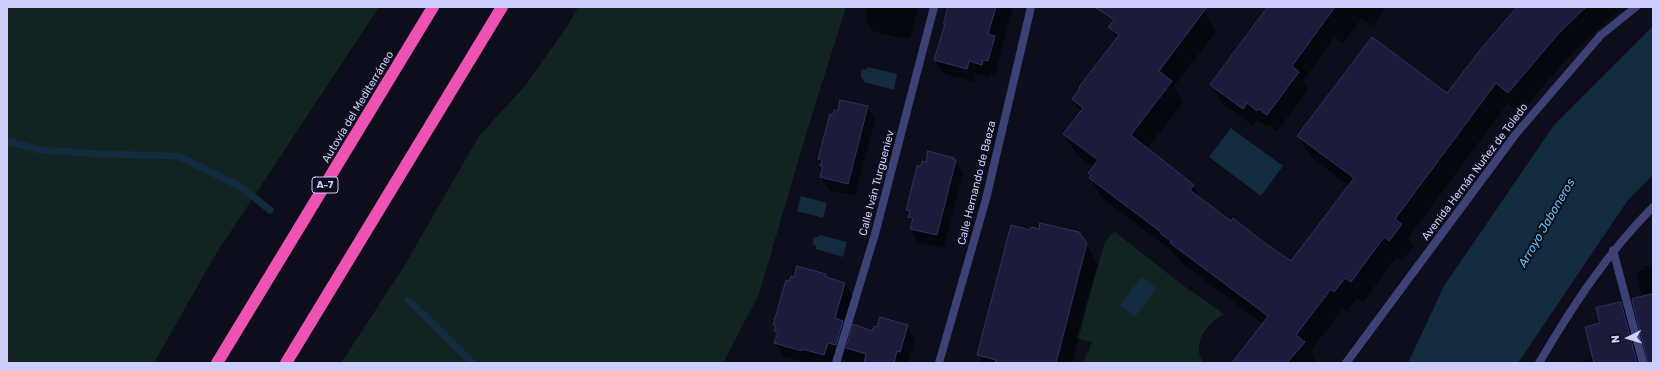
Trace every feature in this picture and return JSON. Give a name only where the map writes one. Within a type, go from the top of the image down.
[{"type":"highway","name":"Autovía del Mediterráneo","points":[[217,363],[433,7]]},
{"type":"highway","points":[[286,363],[502,7]]},
{"type":"street","name":"Calle Iván Turgueniev","points":[[836,363],[875,234],[934,7]]},
{"type":"street","name":"Calle Hernando de Baeza","points":[[938,363],[986,199],[1031,7]]},
{"type":"street","name":"Avenida Hernán Nuñez de Toledo","points":[[1346,363],[1515,135],[1602,35],[1636,7]]},
{"type":"street","points":[[1539,363],[1569,312],[1613,250],[1629,231],[1653,207]]},
{"type":"street","points":[[1613,250],[1643,363]]},
{"type":"green space","points":[[7,7],[379,7],[214,257],[154,363],[7,363]]},
{"type":"green space","points":[[578,7],[846,7],[807,131],[759,294],[723,363],[341,363],[403,268],[479,136],[525,86],[566,28]]},
{"type":"green space","points":[[1114,231],[1181,284],[1224,314],[1212,322],[1202,335],[1199,349],[1200,356],[1204,363],[1083,363],[1092,342],[1076,338],[1105,242]]},
{"type":"water","name":"Arroyo Jaboneros","points":[[1653,26],[1653,175],[1628,200],[1518,363],[1408,363],[1444,286],[1554,125]]},
{"type":"water","points":[[868,67],[897,74],[894,90],[864,82],[861,77],[861,70],[867,69]]},
{"type":"water","points":[[1231,128],[1283,166],[1261,196],[1209,157]]},
{"type":"water","points":[[801,196],[827,203],[823,218],[797,211]]},
{"type":"water","points":[[820,235],[847,242],[843,257],[816,249],[816,246],[813,244],[813,240],[815,237],[819,237]]},
{"type":"water","points":[[1141,277],[1157,288],[1135,317],[1120,306]]},
{"type":"building","points":[[948,7],[996,7],[988,34],[995,36],[988,61],[983,60],[982,65],[969,61],[967,69],[934,60],[945,24]]},
{"type":"building","points":[[1095,7],[1207,7],[1159,71],[1172,81],[1131,135],[1194,185],[1190,190],[1231,221],[1233,218],[1262,241],[1291,261],[1354,178],[1297,136],[1372,37],[1447,93],[1480,50],[1517,7],[1586,7],[1559,33],[1508,93],[1496,83],[1395,219],[1402,224],[1389,241],[1384,237],[1351,282],[1345,278],[1334,292],[1331,289],[1296,335],[1305,342],[1287,363],[1232,363],[1268,316],[1170,243],[1171,241],[1160,233],[1161,232],[1089,178],[1091,175],[1088,173],[1098,160],[1063,134],[1083,108],[1072,99],[1080,88],[1079,87],[1119,35],[1108,27],[1114,20]]},
{"type":"building","points":[[1268,7],[1335,7],[1292,66],[1299,72],[1267,115],[1259,109],[1257,111],[1247,103],[1243,109],[1210,85]]},
{"type":"building","points":[[840,100],[868,106],[848,184],[820,177],[823,166],[820,166],[822,160],[818,159],[830,114],[833,115],[834,110],[838,110]]},
{"type":"building","points":[[928,151],[954,158],[954,160],[956,160],[937,235],[910,229],[913,218],[908,217],[910,211],[906,210],[917,166],[921,166],[922,161],[926,162]]},
{"type":"building","points":[[1040,223],[1079,232],[1087,243],[1056,363],[995,363],[996,360],[977,355],[1011,225],[1030,230],[1031,227],[1039,229]]},
{"type":"building","points":[[797,266],[826,274],[826,277],[845,283],[835,318],[843,321],[836,345],[828,343],[824,355],[802,349],[802,351],[774,343],[778,332],[774,331],[776,326],[773,325],[786,280],[789,281],[791,276],[794,277]]},
{"type":"building","points":[[1653,294],[1653,363],[1648,363],[1632,299]]},
{"type":"building","points":[[1621,302],[1637,363],[1594,363],[1585,327],[1600,323],[1596,308]]},
{"type":"building","points":[[880,317],[908,325],[900,352],[897,351],[894,363],[864,363],[866,354],[846,348],[853,324],[872,331],[874,326],[877,327]]},
{"type":"waterway","points":[[7,141],[40,150],[101,154],[178,156],[241,187],[270,210]]},
{"type":"waterway","points":[[408,300],[473,363]]}]
